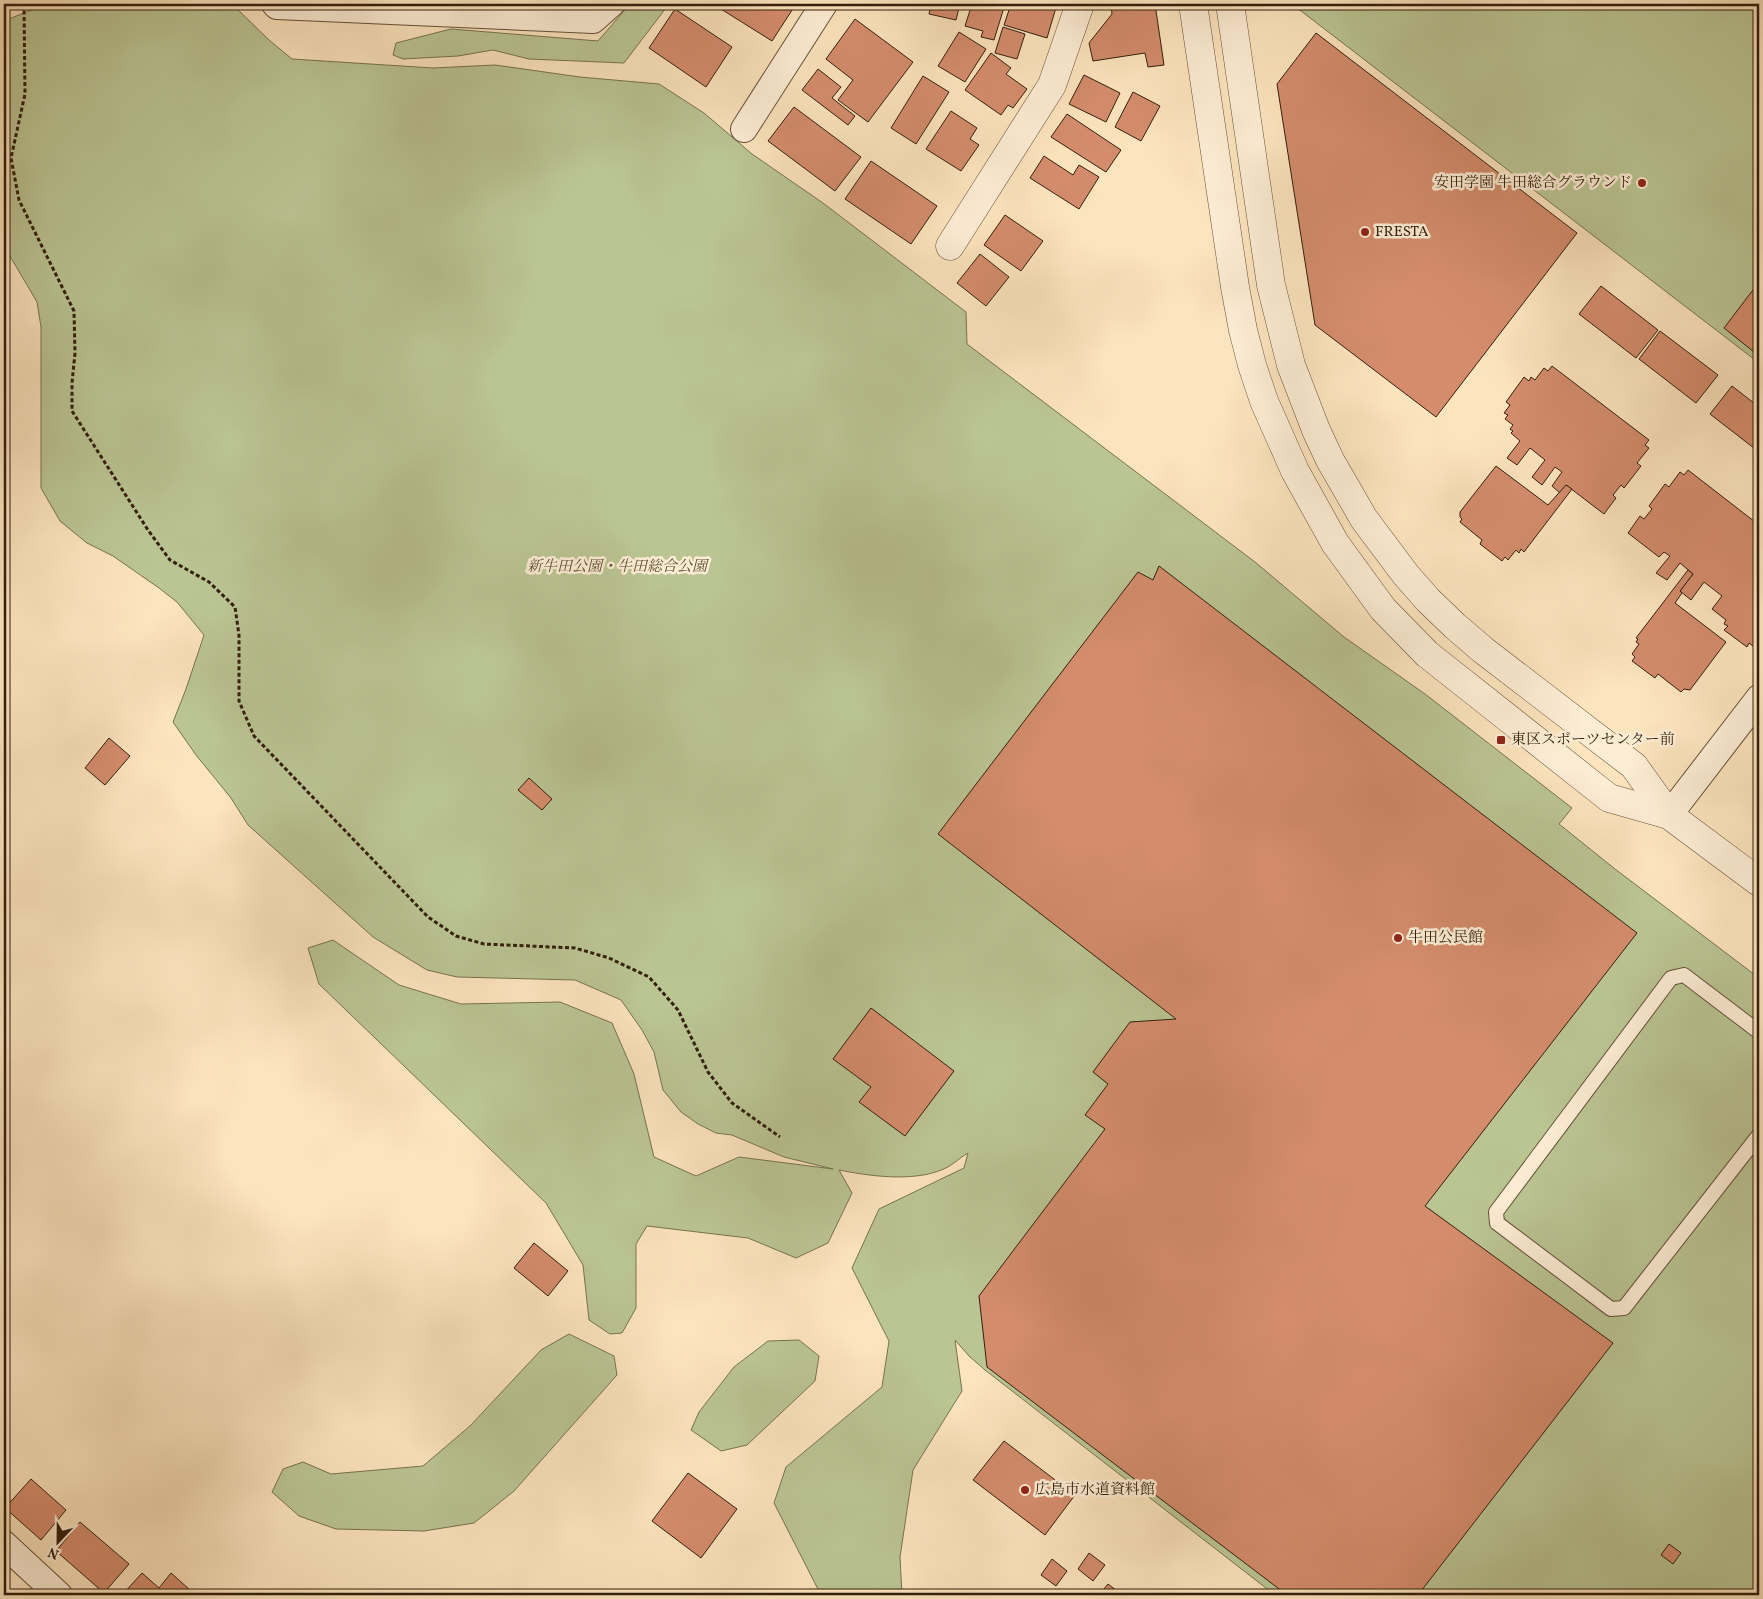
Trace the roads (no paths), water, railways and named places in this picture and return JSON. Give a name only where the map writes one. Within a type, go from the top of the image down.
[{"type":"street","points":[[275,4],[277,6],[593,20],[611,4]]},
{"type":"street","points":[[744,129],[824,4]]},
{"type":"street","points":[[950,246],[1052,85],[1080,4]]},
{"type":"street","points":[[1193,4],[1234,288],[1243,330],[1264,401],[1295,471],[1314,508],[1349,563],[1383,609],[1427,654],[1609,798],[1669,816]]},
{"type":"street","points":[[1230,4],[1271,285],[1279,321],[1291,365],[1316,430],[1334,467],[1364,519],[1406,575],[1455,626],[1483,650],[1634,766],[1669,816],[1759,882]]},
{"type":"street","points":[[1669,816],[1759,698]]},
{"type":"street","points":[[4,1544],[59,1595]]},
{"type":"lane","points":[[1759,1032],[1684,974],[1671,978],[1496,1212],[1497,1223],[1611,1309],[1624,1308],[1759,1135]]},
{"type":"place","name":"安田学園 牛田総合グラウンド","points":[[1642,183]]},
{"type":"place","name":"FRESTA","points":[[1365,232]]},
{"type":"place","name":"東区スポーツセンター前","points":[[1501,740]]},
{"type":"place","name":"牛田公民館","points":[[1398,938]]},
{"type":"place","name":"広島市水道資料館","points":[[1025,1490]]},
{"type":"park label","name":"新牛田公園・牛田総合公園","points":[[617,567]]}]
